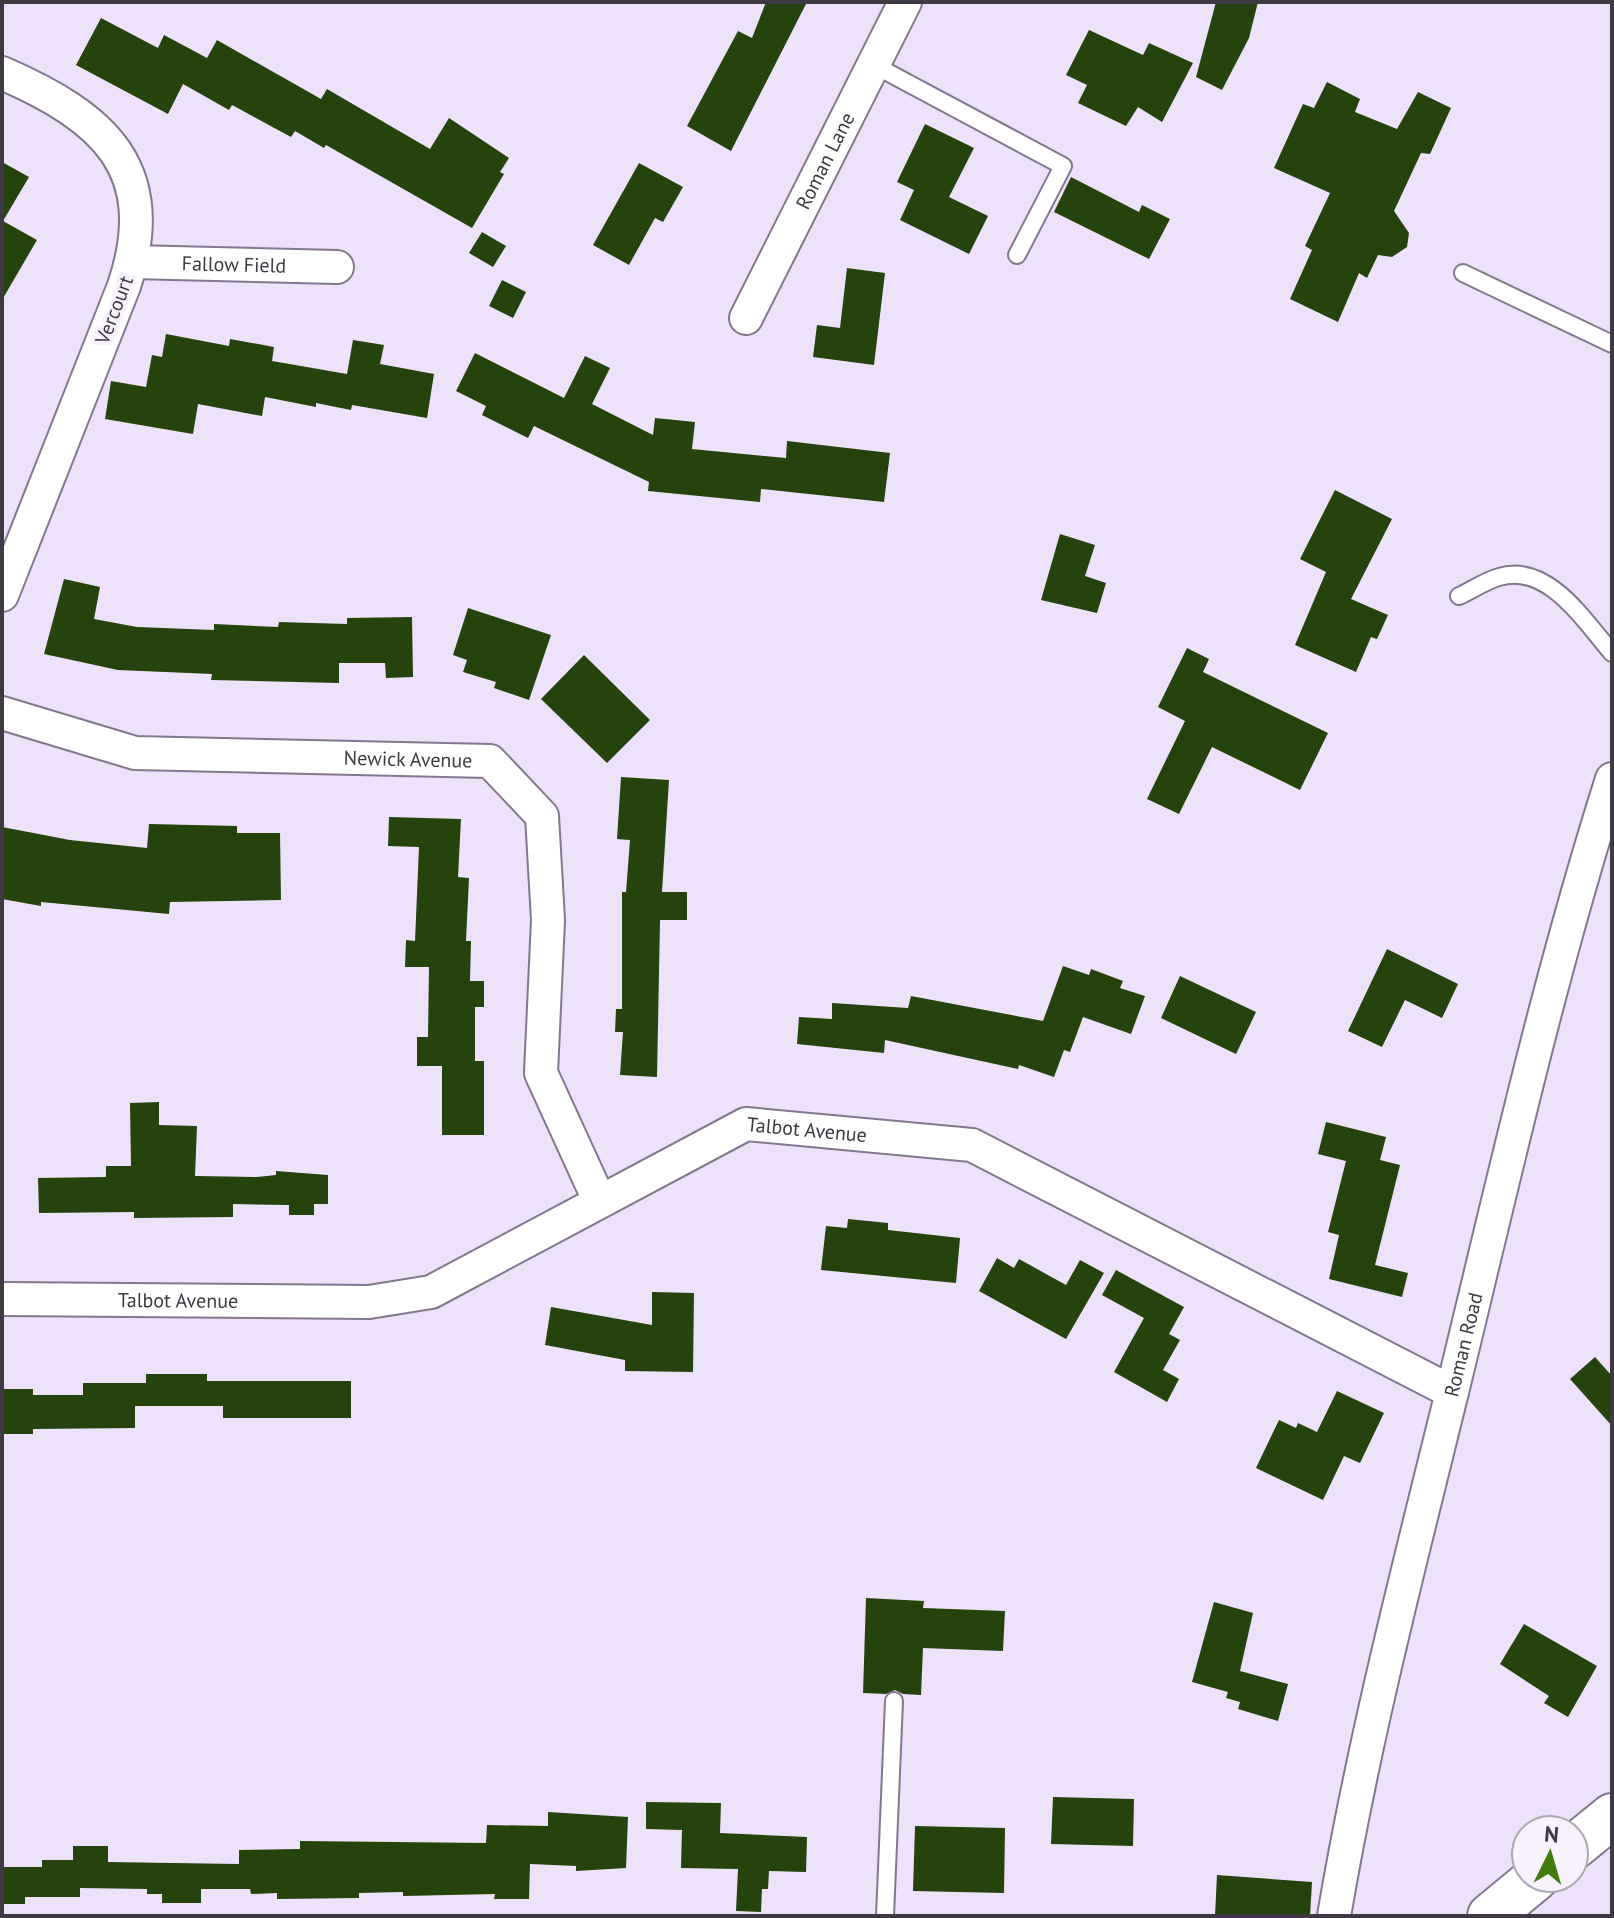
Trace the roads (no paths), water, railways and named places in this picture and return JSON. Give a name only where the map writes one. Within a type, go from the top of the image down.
[{"type":"main road","points":[[1590,1834],[1612,1816]]},
{"type":"main road","points":[[1490,1916],[1517,1894]]},
{"type":"street","name":"Roman Lane","points":[[746,318],[905,2]]},
{"type":"street","name":"Vercourt","points":[[2,73],[49,94],[85,117],[107,140],[129,179],[137,214],[136,247],[132,262],[2,595]]},
{"type":"street","name":"Fallow Field","points":[[132,262],[337,267]]},
{"type":"street","name":"Newick Avenue","points":[[2,713],[135,753],[490,761],[542,816],[548,920],[541,1073],[599,1200]]},
{"type":"street","name":"Roman Road","points":[[1334,1916],[1357,1786],[1515,1124],[1610,795]]},
{"type":"street","name":"Talbot Avenue","points":[[2,1299],[384,1300],[431,1292],[746,1124],[972,1145],[1452,1392]]},
{"type":"lane","points":[[874,65],[1063,166],[1017,255]]},
{"type":"lane","points":[[1463,273],[1612,344]]},
{"type":"lane","points":[[1459,596],[1501,576],[1532,577],[1564,596],[1612,653]]},
{"type":"lane","points":[[885,1916],[894,1701]]}]
